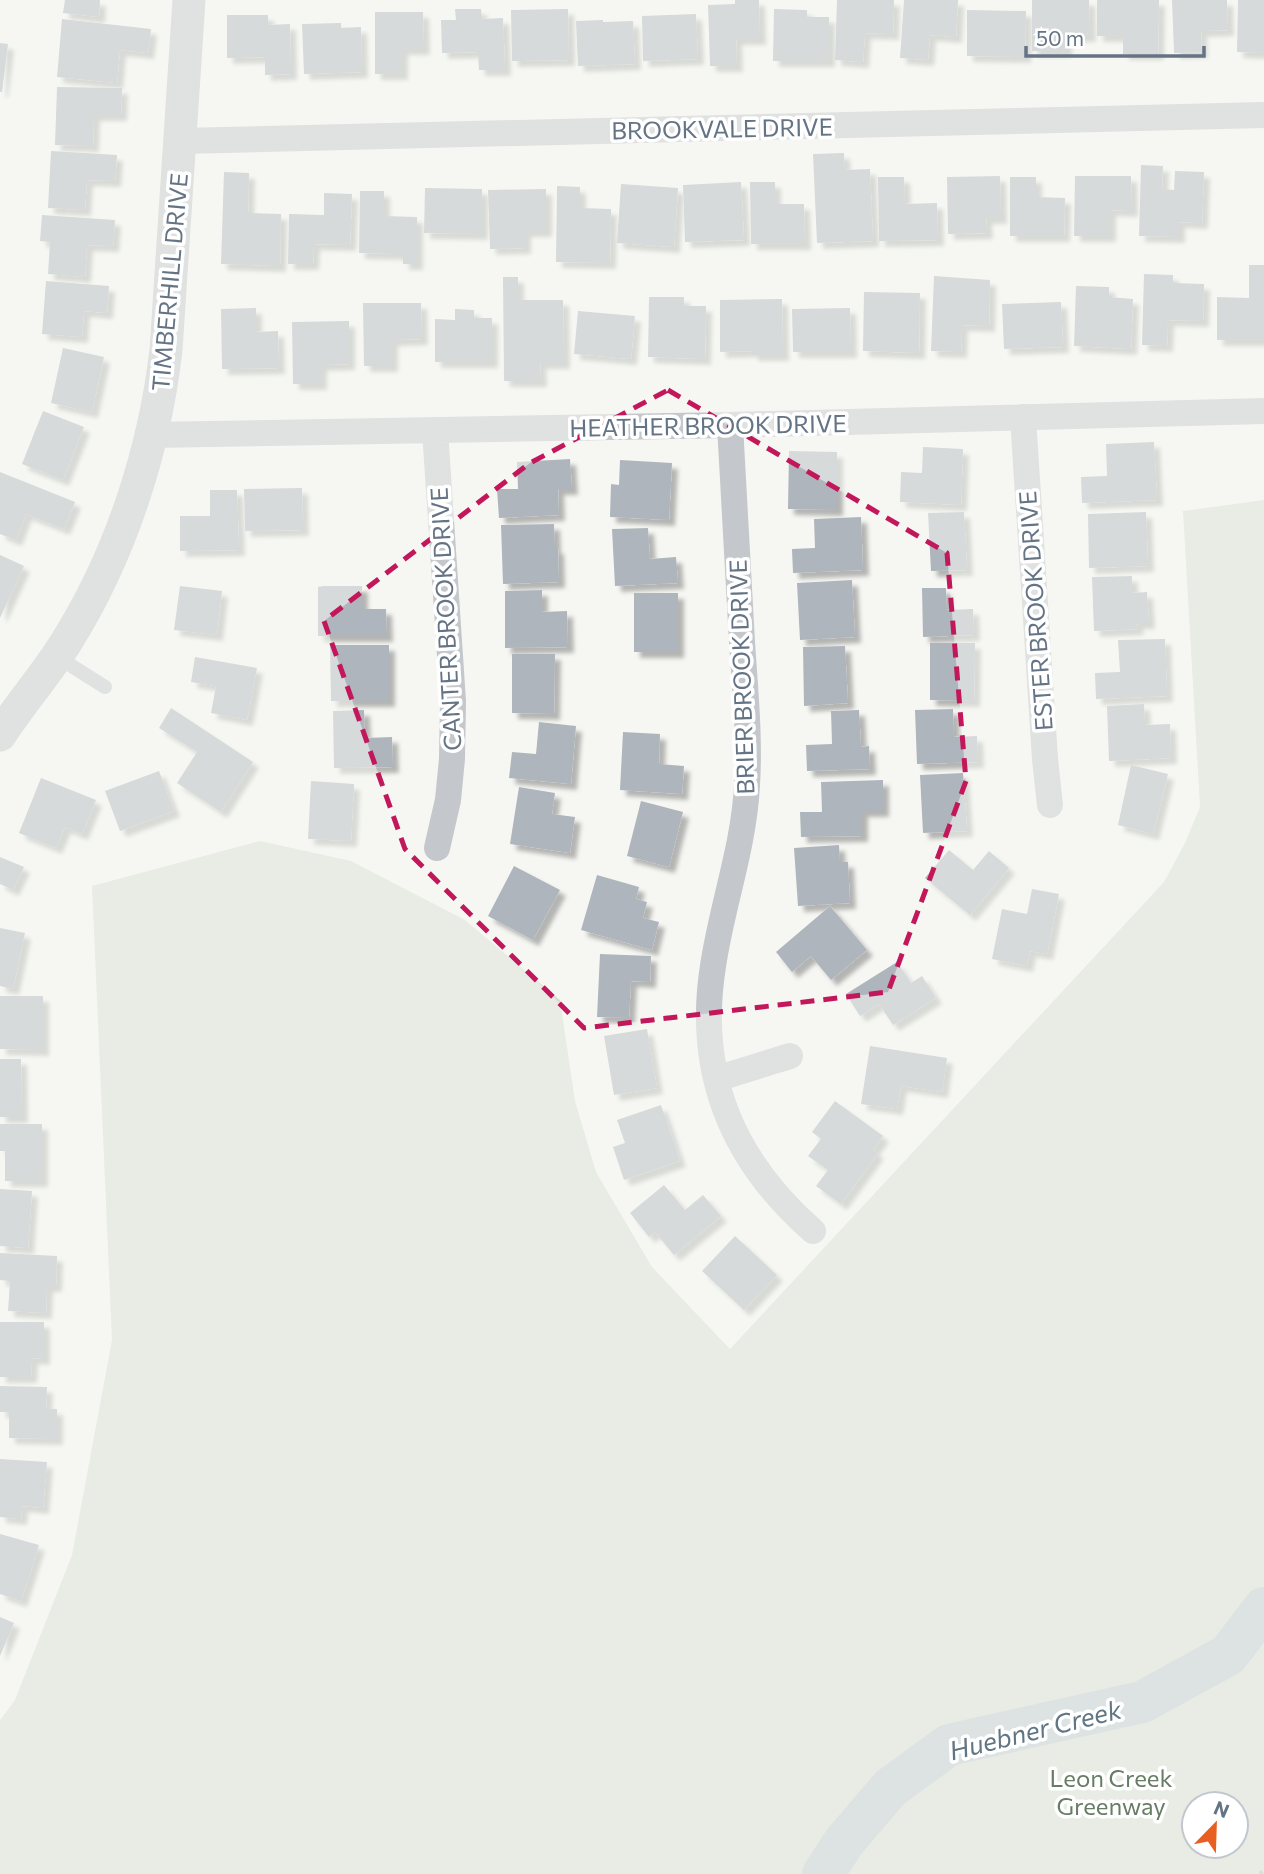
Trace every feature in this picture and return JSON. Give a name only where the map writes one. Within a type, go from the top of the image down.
[{"type":"street","name":"TIMBERHILL DRIVE","points":[[0,735],[56,656],[99,584],[119,536],[151,435],[161,396],[166,350],[189,0]]},
{"type":"street","name":"BROOKVALE DRIVE","points":[[180,141],[1264,115]]},
{"type":"street","name":"HEATHER BROOK DRIVE","points":[[151,435],[730,425],[1264,411]]},
{"type":"street","name":"ESTER BROOK DRIVE","points":[[1023,417],[1050,805]]},
{"type":"street","name":"BRIER BROOK DRIVE","points":[[730,425],[746,710],[747,785],[736,866],[713,964],[709,993],[711,1051],[716,1079],[728,1116],[749,1160],[785,1206],[813,1231]]},
{"type":"street","name":"CANTER BROOK DRIVE","points":[[435,430],[453,701],[448,800],[437,848]]},
{"type":"street","points":[[716,1079],[790,1056]]},
{"type":"lane","points":[[56,656],[106,687]]},
{"type":"highlighted area","points":[[668,390],[947,553],[966,781],[888,992],[584,1028],[405,849],[324,621],[530,463]]},
{"type":"green space","name":"Leon Creek Greenway","points":[[1264,500],[1264,1874],[0,1874],[0,1720],[15,1700],[72,1555],[112,1340],[92,886],[260,841],[351,861],[465,920],[560,1000],[575,1101],[596,1172],[652,1267],[730,1349],[1164,882],[1200,807],[1183,511]]},
{"type":"building","points":[[65,0],[100,0],[99,17],[63,13]]},
{"type":"building","points":[[735,0],[759,0],[760,39],[736,39],[737,66],[710,66],[708,5],[735,4]]},
{"type":"building","points":[[837,0],[894,0],[893,34],[865,33],[863,62],[835,60]]},
{"type":"building","points":[[904,0],[958,0],[956,37],[930,35],[928,60],[900,58]]},
{"type":"building","points":[[1032,0],[1089,0],[1090,36],[1066,36],[1066,51],[1032,51]]},
{"type":"building","points":[[1097,0],[1159,0],[1158,54],[1123,54],[1123,36],[1097,36]]},
{"type":"building","points":[[1172,0],[1227,0],[1228,30],[1201,31],[1202,52],[1174,53]]},
{"type":"building","points":[[1238,0],[1264,0],[1264,53],[1237,52]]},
{"type":"building","points":[[455,9],[481,9],[482,19],[503,18],[505,70],[479,70],[478,52],[442,53],[441,20],[456,20]]},
{"type":"building","points":[[568,9],[569,60],[512,61],[511,10]]},
{"type":"building","points":[[774,9],[807,10],[807,17],[829,17],[829,61],[773,61]]},
{"type":"building","points":[[967,10],[1026,11],[1025,57],[967,56]]},
{"type":"building","points":[[375,12],[423,12],[424,49],[402,49],[402,74],[375,74]]},
{"type":"building","points":[[696,14],[698,59],[643,61],[642,16]]},
{"type":"building","points":[[227,15],[268,15],[268,25],[290,24],[291,74],[265,75],[265,57],[227,58]]},
{"type":"building","points":[[62,19],[151,29],[148,53],[120,50],[117,83],[57,77]]},
{"type":"building","points":[[576,21],[633,21],[635,64],[578,66]]},
{"type":"building","points":[[341,23],[341,28],[361,27],[362,72],[304,74],[302,24]]},
{"type":"building","points":[[0,43],[8,44],[2,92],[0,92]]},
{"type":"building","points":[[57,87],[122,88],[121,115],[94,115],[93,146],[55,145]]},
{"type":"building","points":[[51,151],[117,155],[115,181],[87,180],[85,210],[48,208]]},
{"type":"building","points":[[844,153],[845,170],[870,169],[873,241],[817,243],[813,154]]},
{"type":"building","points":[[1141,165],[1163,166],[1162,189],[1174,190],[1175,171],[1204,172],[1202,223],[1179,222],[1179,237],[1139,236]]},
{"type":"building","points":[[224,172],[249,173],[248,213],[281,214],[280,266],[221,264]]},
{"type":"building","points":[[1000,176],[1001,218],[986,218],[987,233],[948,234],[947,177]]},
{"type":"building","points":[[1075,176],[1131,176],[1132,211],[1110,210],[1110,236],[1074,236]]},
{"type":"building","points":[[878,177],[904,177],[905,204],[937,203],[938,240],[879,241]]},
{"type":"building","points":[[1010,177],[1036,177],[1036,197],[1065,198],[1064,236],[1010,236]]},
{"type":"building","points":[[741,182],[744,240],[685,242],[683,185]]},
{"type":"building","points":[[750,182],[775,182],[775,204],[804,204],[805,244],[751,244]]},
{"type":"building","points":[[621,184],[678,188],[674,247],[617,243]]},
{"type":"building","points":[[557,186],[580,187],[580,208],[611,209],[610,263],[556,262]]},
{"type":"building","points":[[425,188],[482,189],[482,234],[424,233]]},
{"type":"building","points":[[546,189],[546,231],[525,231],[525,248],[490,249],[488,190]]},
{"type":"building","points":[[360,191],[384,191],[384,216],[417,217],[417,264],[403,264],[403,254],[359,253]]},
{"type":"building","points":[[324,193],[352,194],[350,245],[314,244],[313,264],[288,264],[289,214],[324,215]]},
{"type":"building","points":[[42,215],[115,220],[113,246],[87,245],[85,277],[48,274],[50,242],[40,241]]},
{"type":"building","points":[[1249,265],[1264,265],[1264,340],[1217,340],[1217,297],[1249,298]]},
{"type":"building","points":[[1144,274],[1173,275],[1173,283],[1204,284],[1203,321],[1168,320],[1167,346],[1142,345]]},
{"type":"building","points":[[934,276],[990,280],[989,326],[962,325],[961,352],[931,351]]},
{"type":"building","points":[[503,277],[518,277],[518,300],[563,300],[564,363],[540,363],[541,381],[504,381]]},
{"type":"building","points":[[46,281],[109,286],[107,313],[84,311],[82,337],[42,334]]},
{"type":"building","points":[[1076,286],[1109,287],[1109,297],[1133,299],[1131,349],[1074,346]]},
{"type":"building","points":[[864,292],[920,293],[919,353],[863,351]]},
{"type":"building","points":[[649,297],[684,297],[684,306],[706,306],[705,359],[648,357]]},
{"type":"building","points":[[782,299],[783,355],[752,355],[752,351],[720,352],[720,300]]},
{"type":"building","points":[[1061,302],[1063,347],[1004,349],[1002,304]]},
{"type":"building","points":[[363,303],[421,303],[422,339],[392,340],[392,366],[364,366]]},
{"type":"building","points":[[256,308],[256,332],[278,331],[279,368],[222,369],[221,309]]},
{"type":"building","points":[[850,308],[851,352],[793,352],[792,309]]},
{"type":"building","points":[[455,309],[474,310],[474,318],[492,318],[492,362],[435,362],[435,319],[455,320]]},
{"type":"building","points":[[578,311],[635,316],[631,359],[574,354]]},
{"type":"building","points":[[349,321],[349,364],[321,365],[321,384],[293,384],[292,322]]},
{"type":"building","points":[[63,348],[104,357],[92,412],[51,403]]},
{"type":"building","points":[[43,411],[84,427],[63,480],[22,464]]},
{"type":"building","points":[[1154,442],[1157,500],[1082,503],[1081,477],[1107,476],[1106,444]]},
{"type":"building","points":[[923,447],[963,449],[961,505],[900,502],[901,472],[922,473]]},
{"type":"building","points":[[789,451],[837,452],[837,510],[788,509]]},
{"type":"building","points":[[570,459],[572,489],[558,489],[559,515],[499,518],[497,489],[518,489],[517,462]]},
{"type":"building","points":[[620,460],[672,463],[669,520],[610,517],[611,484],[619,485]]},
{"type":"building","points":[[0,472],[75,502],[64,529],[26,514],[16,540],[0,534]]},
{"type":"building","points":[[302,488],[303,530],[245,531],[244,489]]},
{"type":"building","points":[[210,490],[237,490],[239,550],[180,551],[180,516],[210,516]]},
{"type":"building","points":[[964,512],[967,570],[931,571],[928,513]]},
{"type":"building","points":[[1146,512],[1148,566],[1089,568],[1088,514]]},
{"type":"building","points":[[861,517],[863,570],[793,573],[792,549],[815,548],[814,519]]},
{"type":"building","points":[[554,524],[559,582],[503,584],[501,525]]},
{"type":"building","points":[[648,528],[650,559],[676,557],[678,583],[615,586],[612,529]]},
{"type":"building","points":[[0,555],[24,566],[0,618]]},
{"type":"building","points":[[1132,576],[1132,593],[1147,592],[1149,623],[1137,623],[1138,629],[1094,631],[1092,577]]},
{"type":"building","points":[[852,580],[855,637],[800,640],[797,583]]},
{"type":"building","points":[[180,586],[222,591],[217,635],[174,630]]},
{"type":"building","points":[[362,586],[362,609],[386,609],[387,636],[318,636],[318,587]]},
{"type":"building","points":[[922,588],[946,588],[947,610],[973,609],[974,635],[923,637]]},
{"type":"building","points":[[542,590],[542,612],[567,611],[568,647],[505,648],[505,591]]},
{"type":"building","points":[[634,593],[678,593],[678,652],[634,652]]},
{"type":"building","points":[[1165,639],[1167,696],[1096,699],[1095,673],[1120,672],[1118,640]]},
{"type":"building","points":[[930,643],[975,643],[974,701],[930,700]]},
{"type":"building","points":[[330,645],[389,645],[389,701],[331,701]]},
{"type":"building","points":[[845,646],[848,703],[804,706],[803,647]]},
{"type":"building","points":[[512,654],[555,654],[554,714],[512,713]]},
{"type":"building","points":[[195,657],[257,668],[247,720],[211,713],[216,686],[191,682]]},
{"type":"building","points":[[1144,704],[1145,725],[1170,724],[1171,758],[1109,761],[1107,706]]},
{"type":"building","points":[[171,708],[253,762],[221,812],[177,783],[197,752],[159,728]]},
{"type":"building","points":[[953,709],[954,737],[977,736],[978,762],[917,764],[915,710]]},
{"type":"building","points":[[364,710],[365,738],[392,737],[393,767],[334,768],[333,711]]},
{"type":"building","points":[[859,710],[861,747],[869,746],[870,769],[807,771],[806,745],[832,744],[831,711]]},
{"type":"building","points":[[539,722],[576,726],[571,784],[509,778],[512,752],[536,754]]},
{"type":"building","points":[[623,732],[660,734],[659,764],[684,766],[682,794],[620,790]]},
{"type":"building","points":[[1131,765],[1168,774],[1153,834],[1118,825]]},
{"type":"building","points":[[159,771],[174,811],[120,831],[105,791]]},
{"type":"building","points":[[963,773],[967,831],[923,833],[920,775]]},
{"type":"building","points":[[41,778],[96,800],[82,834],[65,827],[56,848],[19,833]]},
{"type":"building","points":[[883,780],[883,811],[862,811],[862,836],[801,837],[800,812],[822,812],[821,782]]},
{"type":"building","points":[[311,781],[354,784],[351,841],[308,839]]},
{"type":"building","points":[[519,787],[555,793],[552,814],[575,817],[570,853],[510,844]]},
{"type":"building","points":[[641,801],[683,812],[669,867],[627,856]]},
{"type":"building","points":[[839,845],[840,862],[848,862],[850,903],[798,906],[794,848]]},
{"type":"building","points":[[949,850],[973,870],[989,851],[1009,868],[970,915],[925,878]]},
{"type":"building","points":[[0,857],[24,867],[13,890],[0,884]]},
{"type":"building","points":[[514,866],[560,890],[533,940],[488,916]]},
{"type":"building","points":[[597,875],[639,887],[636,899],[647,902],[643,918],[659,922],[652,950],[581,930]]},
{"type":"building","points":[[1032,889],[1059,894],[1047,954],[1030,951],[1027,966],[992,959],[1002,909],[1027,914]]},
{"type":"building","points":[[830,906],[867,950],[831,980],[811,956],[792,972],[776,952]]},
{"type":"building","points":[[0,928],[25,933],[13,989],[0,986]]},
{"type":"building","points":[[600,954],[651,956],[650,982],[631,981],[629,1018],[597,1017]]},
{"type":"building","points":[[897,962],[911,983],[922,976],[936,998],[893,1025],[879,1004],[860,1016],[846,994]]},
{"type":"building","points":[[0,996],[43,996],[43,1050],[0,1049]]},
{"type":"building","points":[[647,1029],[657,1088],[614,1095],[604,1036]]},
{"type":"building","points":[[870,1046],[947,1058],[942,1092],[901,1086],[897,1109],[861,1104]]},
{"type":"building","points":[[0,1059],[21,1059],[22,1117],[0,1117]]},
{"type":"building","points":[[835,1101],[883,1136],[873,1150],[878,1153],[841,1204],[816,1186],[828,1170],[808,1156],[821,1139],[812,1132]]},
{"type":"building","points":[[661,1105],[680,1161],[624,1180],[613,1147],[625,1143],[617,1120]]},
{"type":"building","points":[[0,1124],[42,1124],[42,1181],[5,1181],[5,1151],[0,1151]]},
{"type":"building","points":[[664,1185],[685,1210],[703,1195],[721,1216],[674,1255],[655,1232],[649,1237],[630,1213]]},
{"type":"building","points":[[0,1189],[32,1191],[28,1248],[0,1246]]},
{"type":"building","points":[[735,1236],[777,1275],[744,1310],[702,1271]]},
{"type":"building","points":[[0,1253],[57,1256],[56,1286],[47,1286],[46,1313],[8,1311],[10,1281],[0,1280]]},
{"type":"building","points":[[0,1322],[44,1322],[44,1359],[32,1358],[31,1377],[0,1377]]},
{"type":"building","points":[[0,1386],[47,1387],[46,1409],[57,1409],[57,1439],[9,1438],[9,1412],[0,1412]]},
{"type":"building","points":[[0,1459],[47,1462],[43,1508],[22,1506],[21,1519],[0,1517]]},
{"type":"building","points":[[0,1534],[39,1545],[21,1601],[0,1594]]},
{"type":"building","points":[[0,1617],[14,1623],[0,1656]]},
{"type":"waterway","name":"Huebner Creek","points":[[823,1874],[844,1842],[890,1788],[949,1745],[1142,1702],[1228,1655],[1264,1608]]}]
